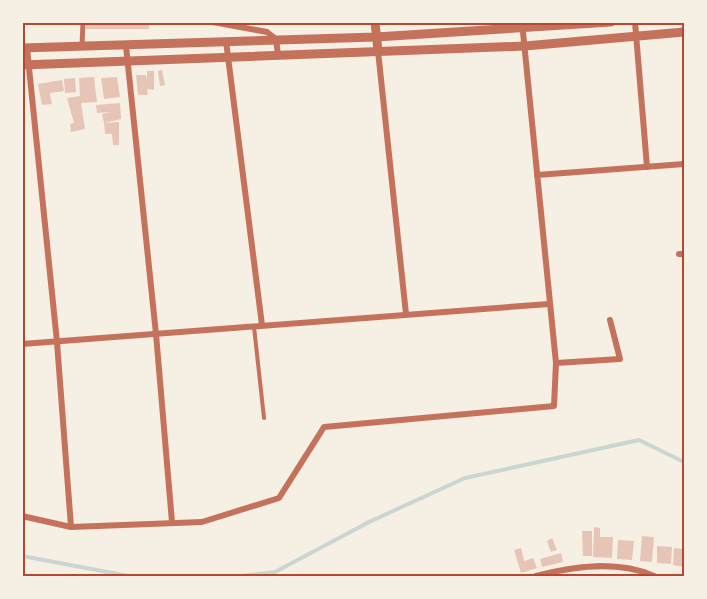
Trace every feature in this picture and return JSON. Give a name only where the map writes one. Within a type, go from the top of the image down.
[{"type":"street","points":[[82,47],[83,22]]},
{"type":"street","points":[[213,22],[267,32],[276,39],[278,55]]},
{"type":"street","points":[[375,22],[405,314]]},
{"type":"street","points":[[71,527],[57,342],[25,48],[376,37],[611,22]]},
{"type":"street","points":[[635,22],[647,167]]},
{"type":"street","points":[[22,516],[71,527],[202,522],[279,498],[324,427],[554,406],[556,363],[522,26]]},
{"type":"street","points":[[26,65],[126,63],[525,46],[684,33]]},
{"type":"street","points":[[226,41],[262,325]]},
{"type":"street","points":[[126,46],[156,334],[172,522]]},
{"type":"street","points":[[537,175],[684,164]]},
{"type":"street","points":[[22,344],[549,304]]},
{"type":"street","points":[[556,363],[620,359],[610,320]]},
{"type":"street","points":[[536,576],[585,566],[615,567],[654,576]]},
{"type":"lane","points":[[254,326],[264,418]]},
{"type":"building","points":[[86,22],[149,22],[149,29],[86,29]]},
{"type":"building","points":[[162,70],[165,85],[160,86],[158,71]]},
{"type":"building","points":[[147,71],[154,71],[154,90],[147,89],[148,95],[138,95],[136,75],[146,75],[147,81]]},
{"type":"building","points":[[94,77],[97,102],[81,103],[85,129],[71,132],[70,124],[74,123],[67,98],[80,96],[79,78]]},
{"type":"building","points":[[117,77],[120,97],[104,99],[101,78]]},
{"type":"building","points":[[75,78],[76,92],[65,93],[64,79]]},
{"type":"building","points":[[62,80],[64,91],[50,93],[52,104],[42,105],[38,84]]},
{"type":"building","points":[[120,103],[121,119],[104,123],[102,114],[111,112],[97,113],[96,105]]},
{"type":"building","points":[[119,122],[119,145],[113,145],[112,134],[105,134],[104,123]]},
{"type":"building","points":[[594,527],[600,528],[600,537],[613,537],[612,558],[593,557]]},
{"type":"building","points":[[582,531],[592,531],[592,556],[583,556]]},
{"type":"building","points":[[642,536],[654,537],[652,562],[640,561]]},
{"type":"building","points":[[552,538],[557,550],[551,552],[547,541]]},
{"type":"building","points":[[618,540],[634,541],[632,560],[617,559]]},
{"type":"building","points":[[657,546],[672,547],[671,564],[657,563]]},
{"type":"building","points":[[521,548],[524,561],[533,558],[537,568],[521,573],[514,550]]},
{"type":"building","points":[[674,548],[684,549],[684,567],[673,565]]},
{"type":"building","points":[[561,553],[563,562],[542,567],[540,559]]},
{"type":"waterway","points":[[241,576],[275,572],[369,522],[465,478],[639,440],[684,462]]},
{"type":"waterway","points":[[22,556],[129,576]]}]
